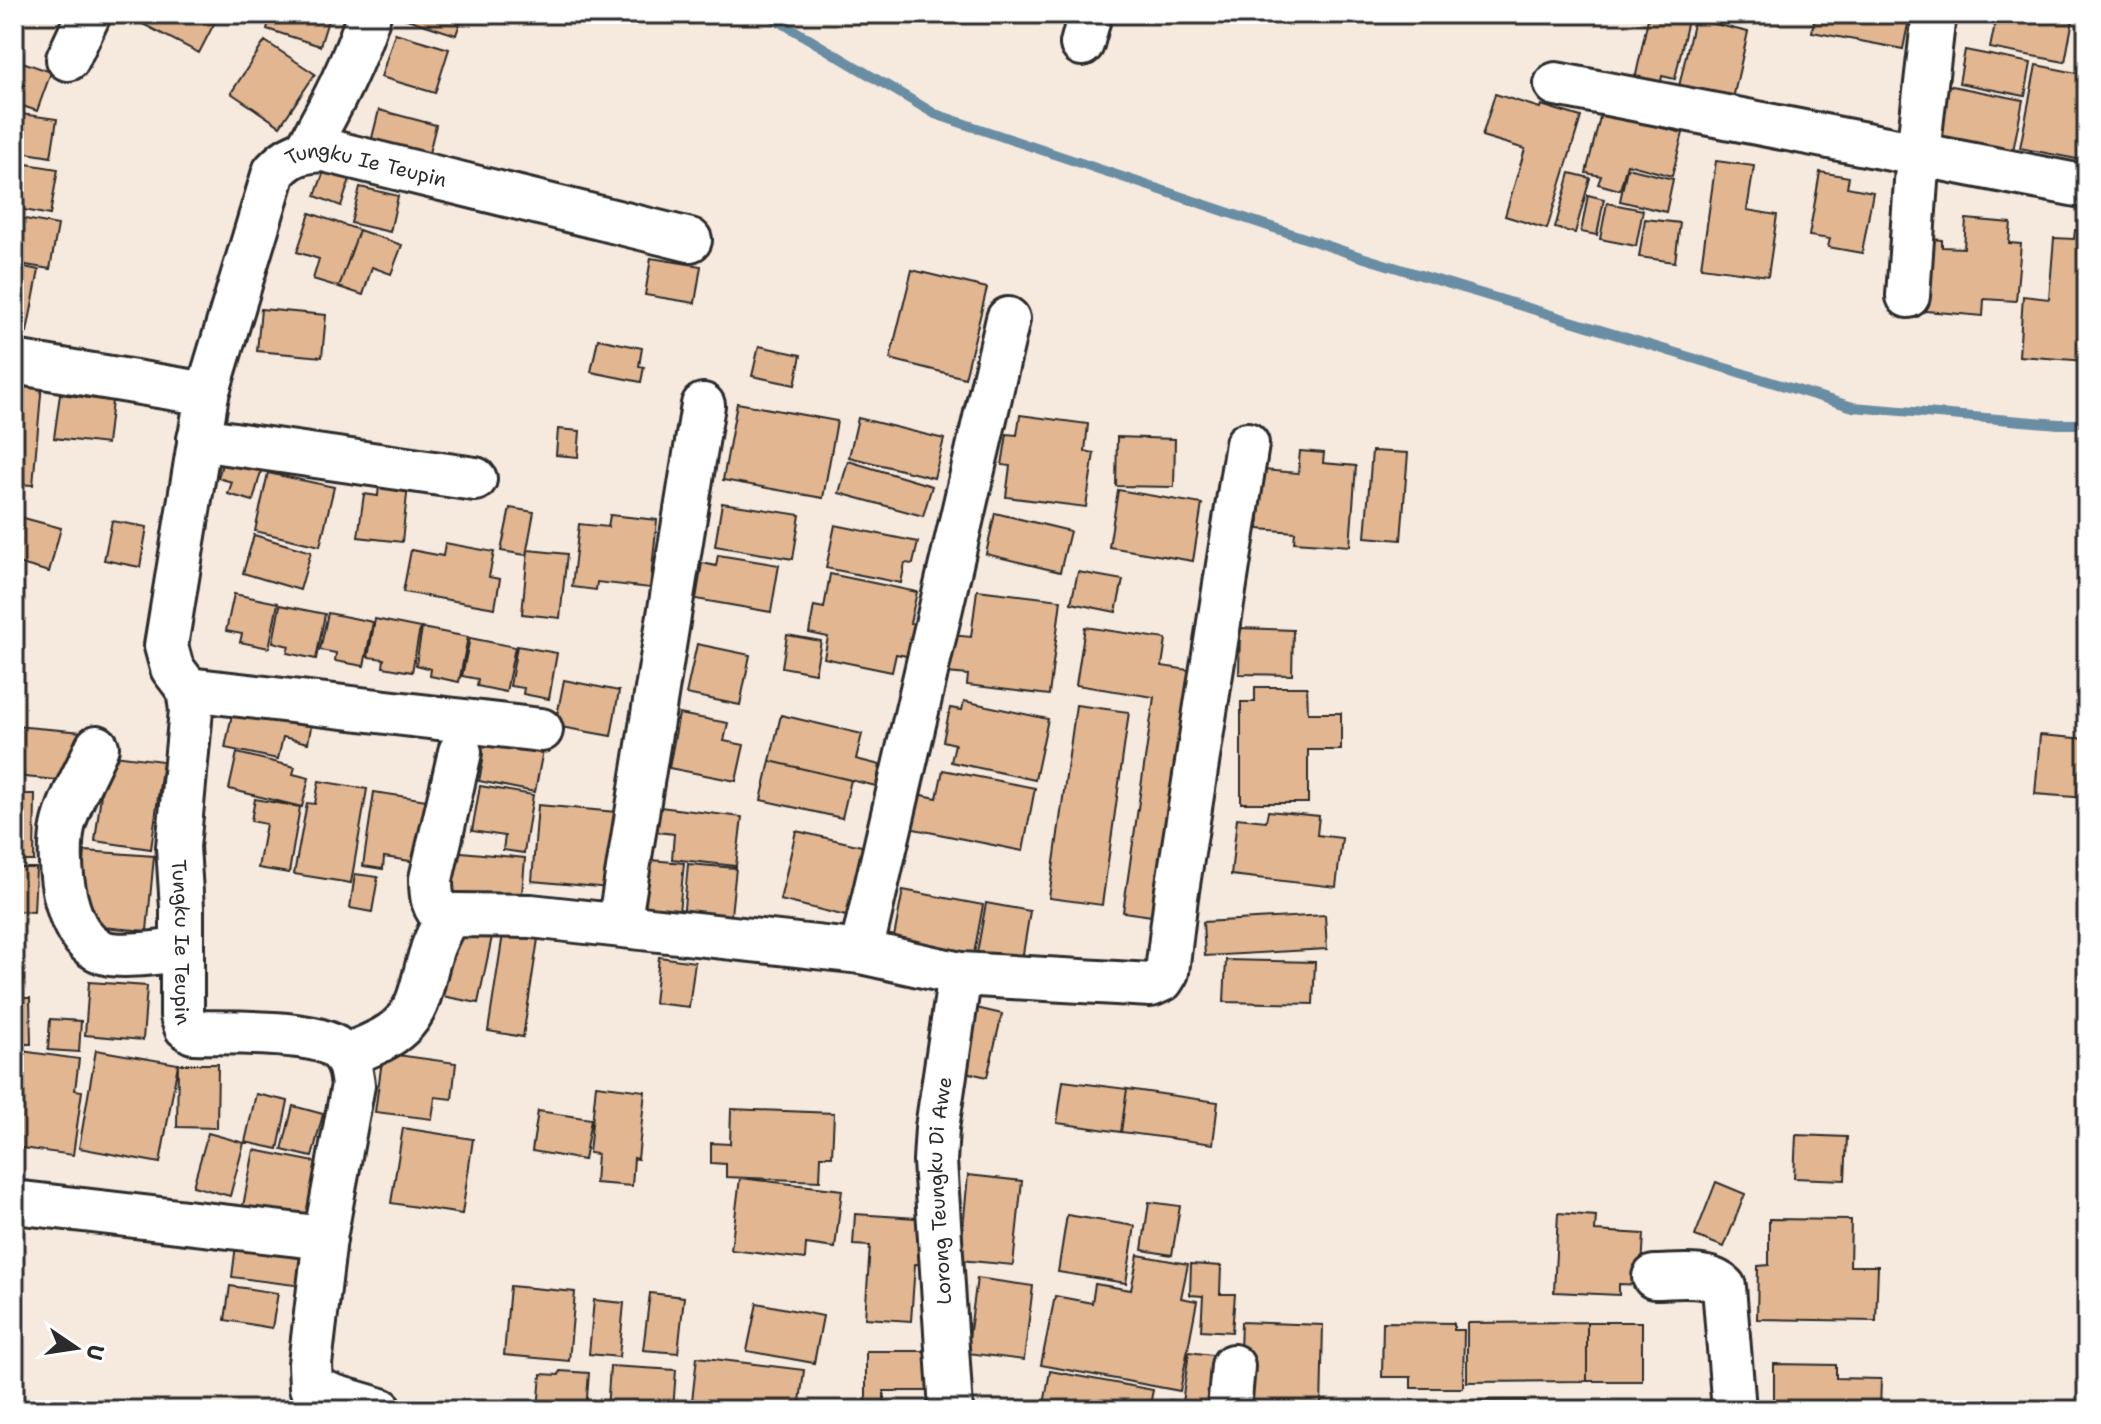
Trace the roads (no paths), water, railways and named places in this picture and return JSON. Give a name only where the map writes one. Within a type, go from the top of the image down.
[{"type":"street","points":[[68,59],[89,14]]},
{"type":"street","points":[[306,151],[342,87],[369,14]]},
{"type":"street","points":[[1908,296],[1918,153],[1934,14]]},
{"type":"street","points":[[1556,84],[2087,187]]},
{"type":"street","name":"Tungku Ie Teupin","points":[[345,1056],[325,1041],[303,1036],[193,1032],[182,1016],[182,908],[178,847],[191,710],[188,689],[172,668],[166,646],[207,394],[274,172],[292,154],[324,150],[690,240]]},
{"type":"street","points":[[861,952],[1008,319]]},
{"type":"street","points":[[14,362],[207,394]]},
{"type":"street","points":[[619,925],[703,405]]},
{"type":"street","points":[[199,439],[475,479]]},
{"type":"street","points":[[381,1410],[311,1387],[310,1364],[325,1238],[353,1085],[345,1056],[380,1041],[401,1027],[422,992],[431,952],[446,919],[467,914],[619,925],[861,952],[960,974],[1151,985],[1162,980],[1167,972],[1247,444]]},
{"type":"street","points":[[188,689],[541,730]]},
{"type":"street","points":[[97,747],[63,827],[63,894],[73,921],[87,944],[107,954],[181,950]]},
{"type":"street","points":[[446,919],[435,907],[431,879],[460,752]]},
{"type":"street","name":"Lorong Teungku Di Awe","points":[[951,1410],[935,1161],[960,974]]},
{"type":"street","points":[[14,1202],[325,1238]]},
{"type":"street","points":[[1654,1277],[1706,1277],[1724,1287],[1734,1410]]},
{"type":"street","points":[[1229,1410],[1233,1366]]},
{"type":"waterway","points":[[767,14],[935,114],[1358,256],[1853,407],[2087,424]]}]
